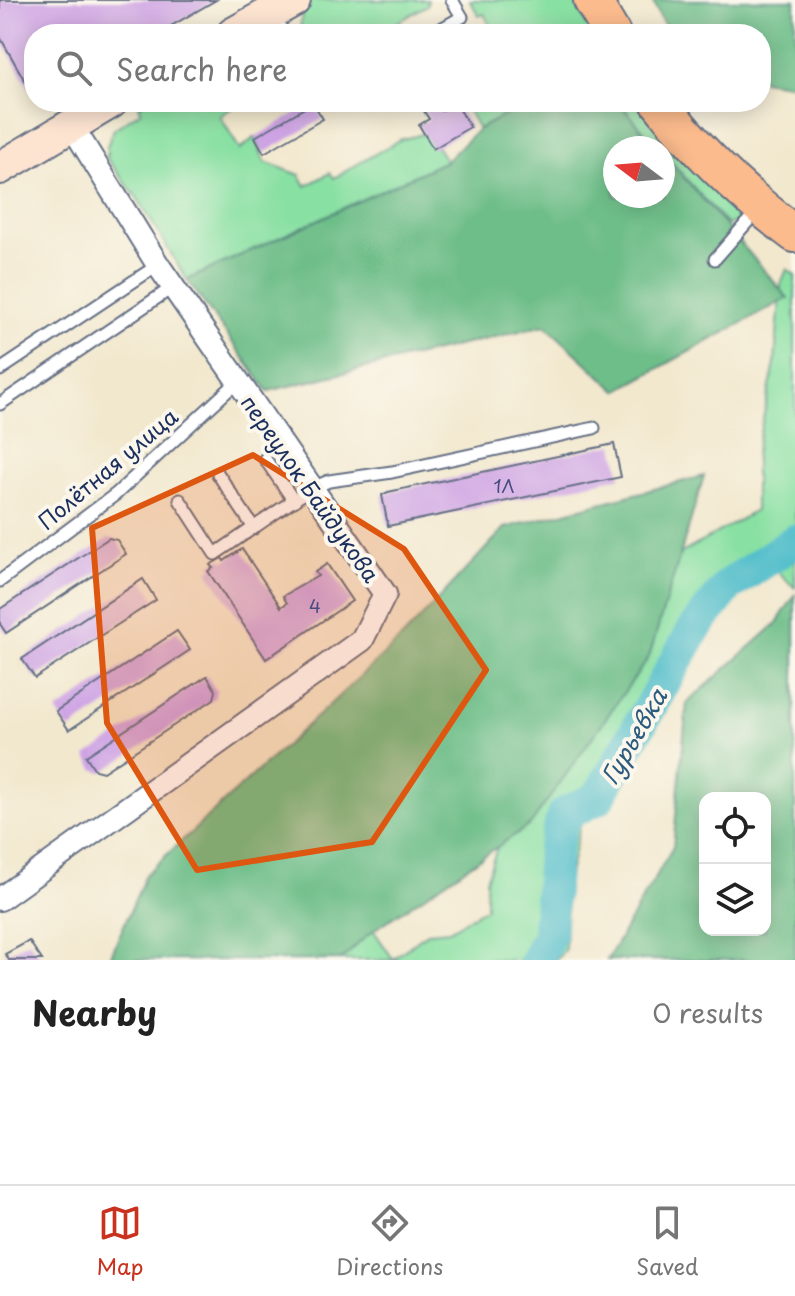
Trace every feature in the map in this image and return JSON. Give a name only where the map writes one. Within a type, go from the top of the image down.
[{"type":"main road","points":[[592,0],[606,24]]},
{"type":"main road","points":[[261,24],[283,16]]},
{"type":"main road","points":[[0,168],[95,112]]},
{"type":"main road","points":[[668,112],[707,158],[760,208],[795,234]]},
{"type":"street","name":"переулок Байдукова","points":[[0,899],[362,640],[385,594],[302,495],[237,382],[158,265],[72,126]]},
{"type":"lane","points":[[450,24],[462,17],[452,0]]},
{"type":"lane","points":[[715,259],[760,208]]},
{"type":"lane","points":[[0,370],[158,265]]},
{"type":"lane","points":[[0,404],[173,287]]},
{"type":"lane","name":"Полётная улица","points":[[0,581],[116,494],[237,382]]},
{"type":"lane","points":[[180,500],[215,554],[302,495],[329,481],[392,472],[594,428]]},
{"type":"lane","points":[[265,459],[302,495]]},
{"type":"lane","points":[[218,474],[254,528]]},
{"type":"highlighted area","points":[[253,455],[404,549],[486,670],[372,842],[197,870],[107,723],[92,528]]},
{"type":"green space","points":[[309,0],[428,0],[427,5],[395,24],[301,24]]},
{"type":"green space","points":[[470,0],[574,0],[587,24],[490,24],[484,14],[479,16]]},
{"type":"green space","points":[[652,0],[795,0],[795,85],[771,81],[771,24],[663,23]]},
{"type":"green space","points":[[140,112],[226,112],[220,116],[240,150],[255,137],[265,162],[300,175],[306,186],[330,173],[334,178],[399,140],[427,133],[446,161],[187,280],[138,199],[107,159],[107,146],[114,129]]},
{"type":"green space","points":[[469,112],[511,112],[478,129]]},
{"type":"green space","points":[[511,112],[627,112],[648,136],[603,136],[603,208],[675,208],[675,167],[788,298],[617,391],[545,325],[268,391],[187,280],[446,161],[478,129]]},
{"type":"green space","points":[[627,112],[645,112],[666,136],[648,136]]},
{"type":"green space","points":[[675,145],[739,211],[736,222],[727,225],[675,166]]},
{"type":"green space","points":[[787,269],[795,275],[795,588],[773,567],[738,585],[685,657],[680,680],[650,737],[604,800],[584,808],[568,879],[565,949],[556,960],[318,960],[372,928],[393,959],[428,932],[449,930],[486,908],[486,880],[499,842],[675,557],[755,511],[755,455],[775,364],[781,284]]},
{"type":"green space","points":[[704,476],[649,657],[531,824],[371,932],[341,960],[109,960],[146,874],[404,636],[505,528]]},
{"type":"green space","points":[[795,595],[795,960],[607,960],[673,847],[687,703],[776,624]]},
{"type":"building","points":[[0,0],[216,0],[174,24],[24,24],[24,79],[0,37]]},
{"type":"building","points":[[298,112],[319,112],[323,119],[264,153],[255,137]]},
{"type":"building","points":[[424,112],[461,112],[470,127],[433,149],[419,125],[429,119]]},
{"type":"building","points":[[614,444],[621,477],[388,526],[382,495],[388,492]]},
{"type":"building","points":[[109,538],[117,540],[126,554],[6,633],[0,624],[0,609]]},
{"type":"building","points":[[242,549],[281,607],[287,603],[283,596],[318,576],[315,572],[327,564],[352,601],[266,659],[208,571],[213,568],[210,565],[222,558],[224,561]]},
{"type":"building","points":[[143,579],[156,600],[35,678],[22,659]]},
{"type":"building","points":[[177,631],[190,650],[69,730],[56,711]]},
{"type":"building","points":[[207,676],[216,691],[214,699],[103,772],[95,770],[86,756]]},
{"type":"building","points":[[29,941],[42,960],[9,960],[5,954]]},
{"type":"waterway","name":"Гурьевка","points":[[537,960],[549,935],[554,849],[564,814],[598,798],[695,628],[729,585],[795,541]]}]
